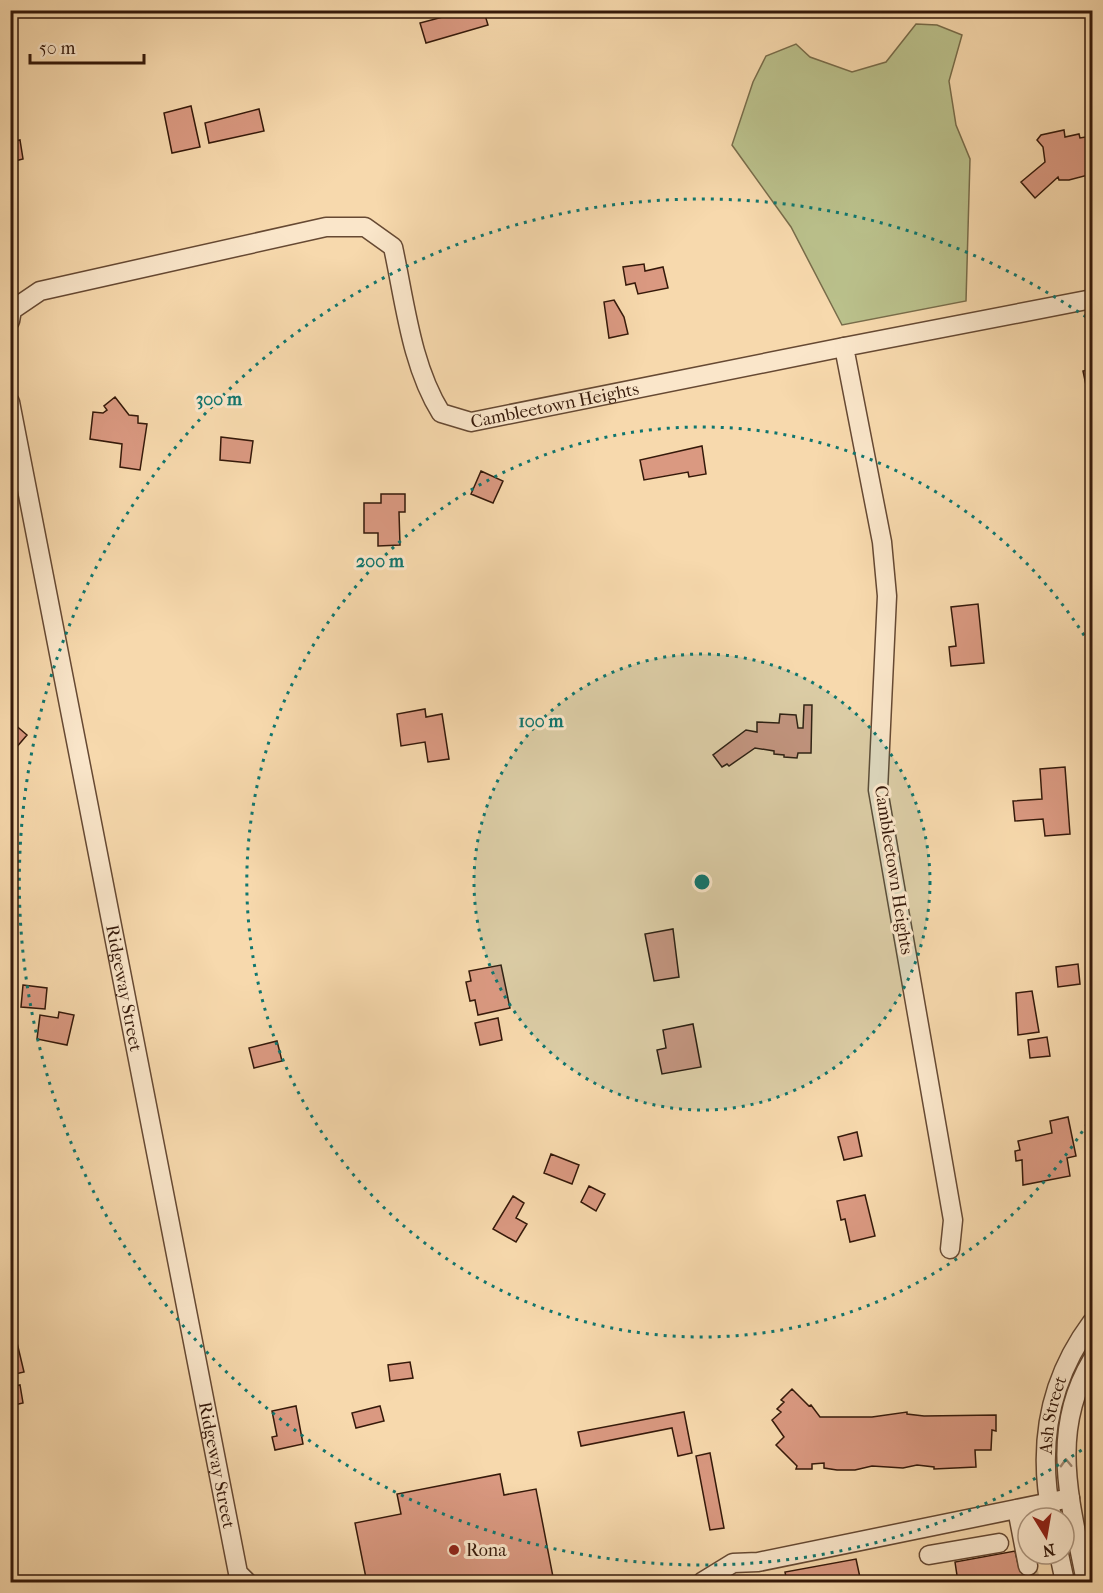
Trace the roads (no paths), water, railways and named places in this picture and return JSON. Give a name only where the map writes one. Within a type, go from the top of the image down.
[{"type":"street","name":"Cambleetown Heights","points":[[11,316],[40,291],[326,227],[365,227],[393,248],[416,352],[432,398],[441,413],[471,422],[844,346],[1092,299]]},
{"type":"street","name":"Cambleetown Heights","points":[[844,346],[882,542],[887,596],[878,790],[953,1220],[950,1249]]},
{"type":"street","name":"Ridgeway Street","points":[[10,402],[240,1579]]},
{"type":"street","name":"Ash Street","points":[[1050,1506],[1045,1460],[1048,1423],[1055,1388],[1068,1357],[1092,1322]]},
{"type":"street","name":"Ash Street","points":[[1086,1582],[1070,1498],[1065,1442],[1070,1409],[1078,1385],[1092,1360]]},
{"type":"street","points":[[1057,1506],[1070,1498]]},
{"type":"street","points":[[702,1582],[733,1563],[758,1562],[1016,1509]]},
{"type":"street","points":[[929,1555],[999,1543]]},
{"type":"street","points":[[1062,1566],[1065,1582]]},
{"type":"tunnel","points":[[1028,1566],[1031,1582]]},
{"type":"place","name":"Rona","points":[[454,1550]]}]
